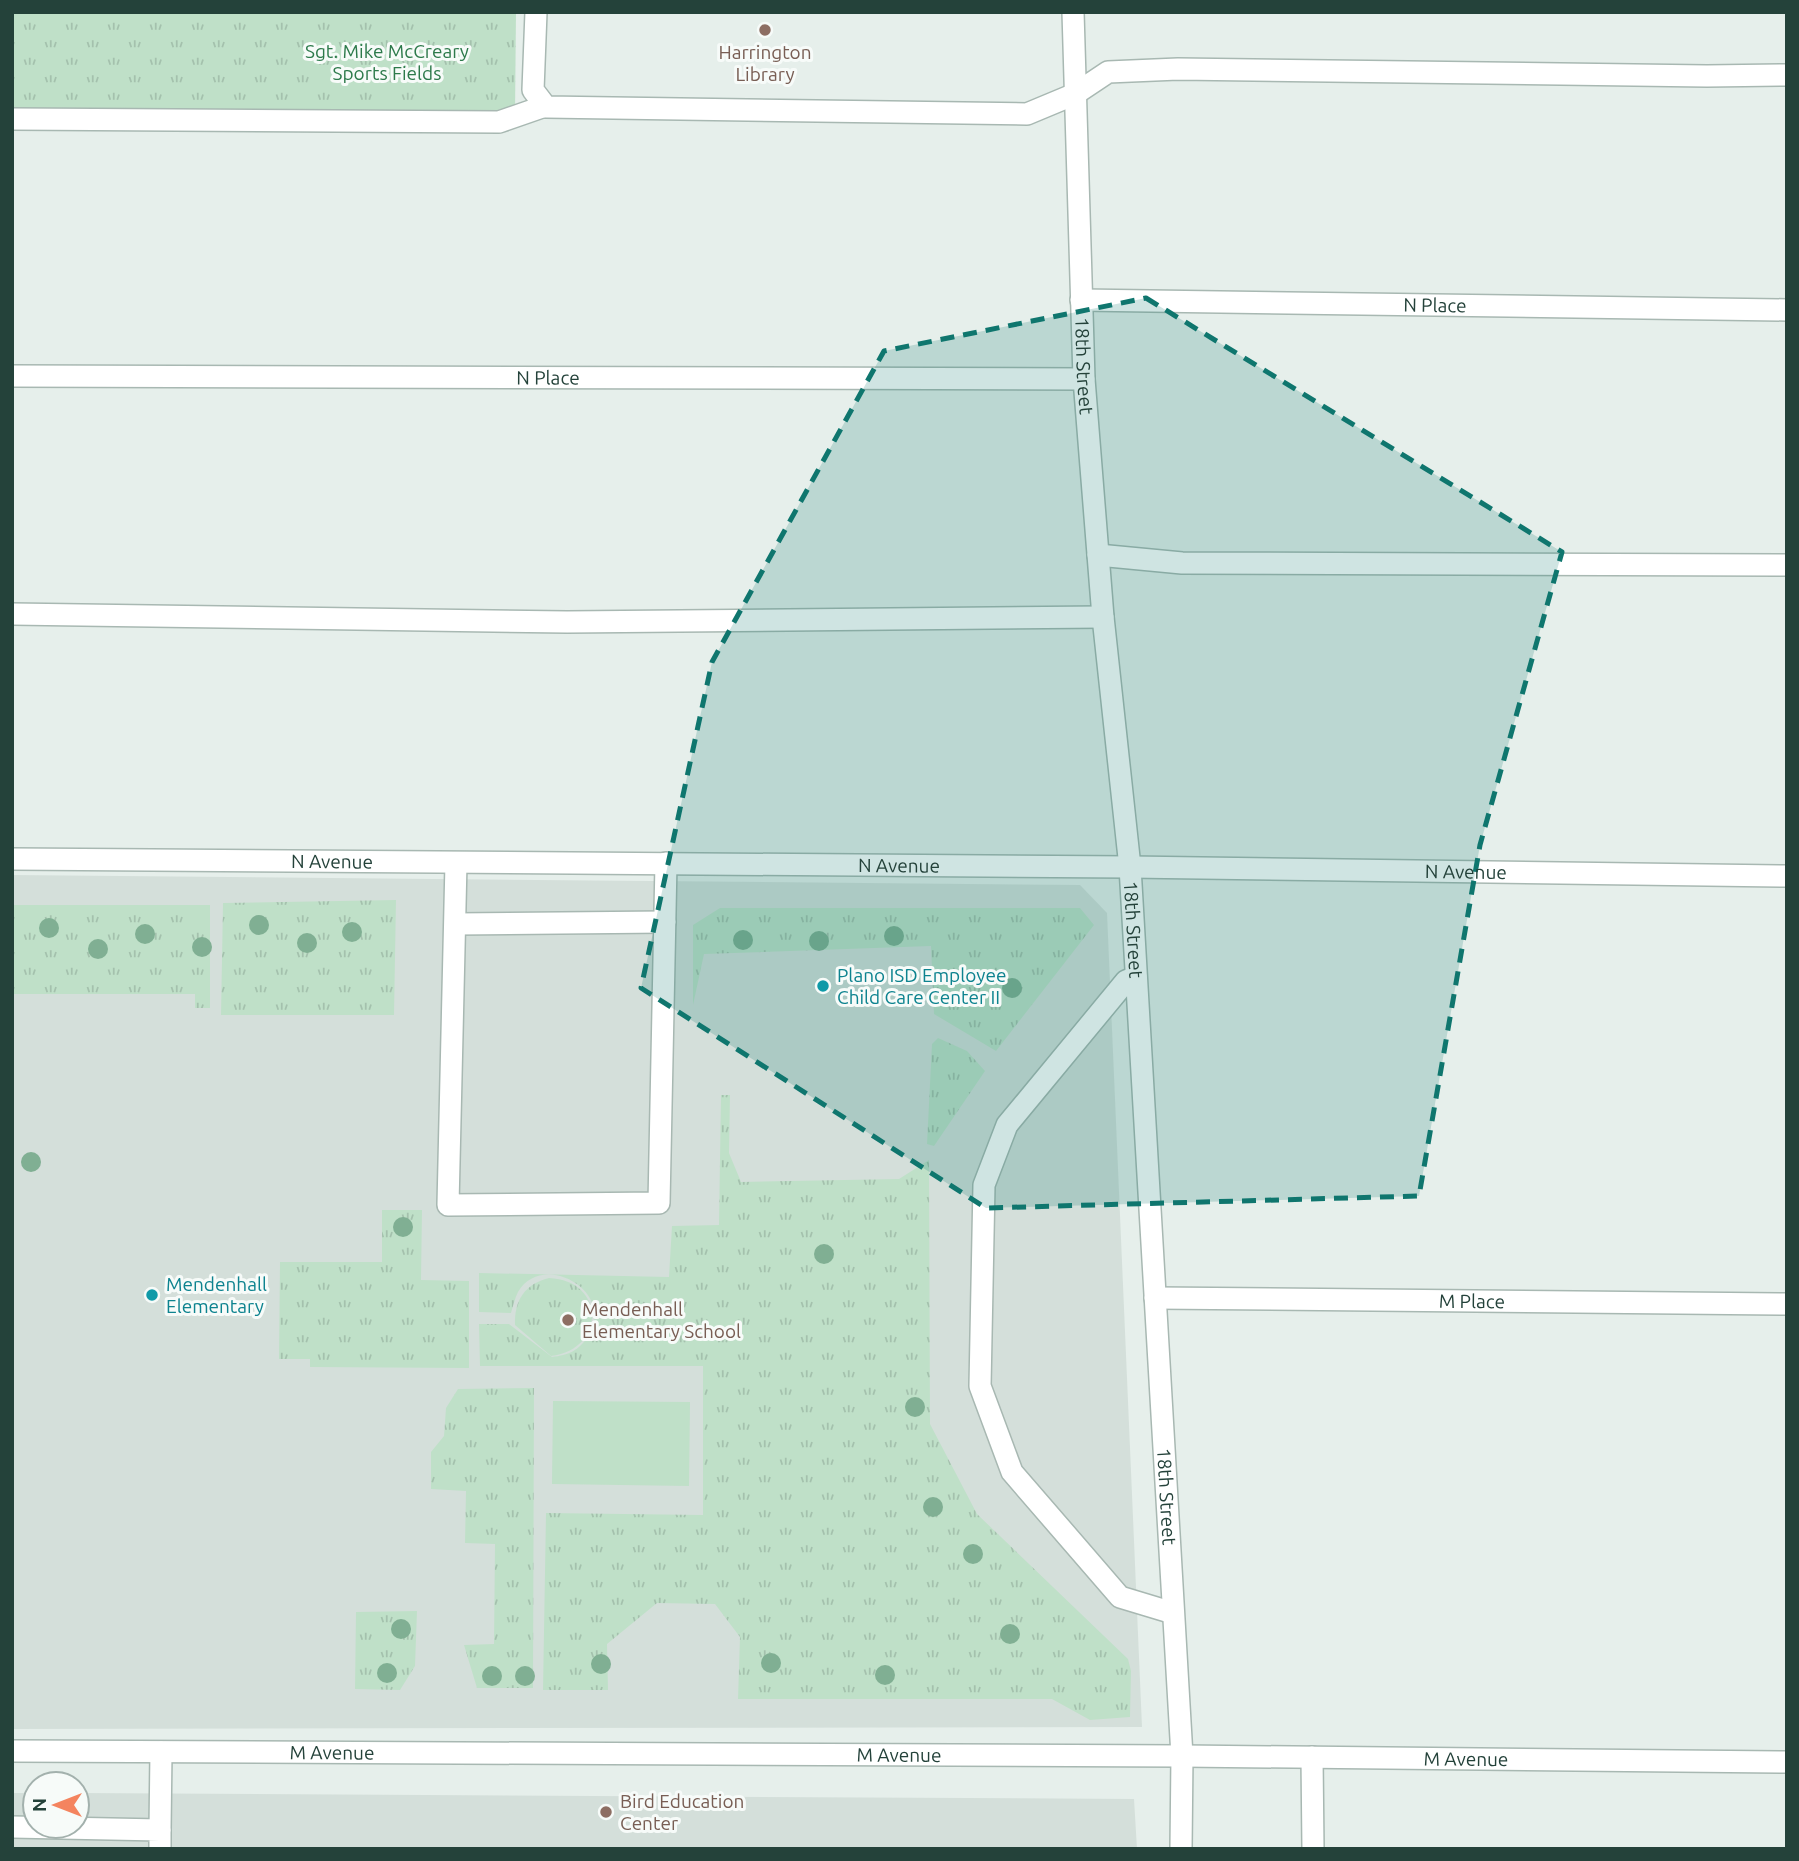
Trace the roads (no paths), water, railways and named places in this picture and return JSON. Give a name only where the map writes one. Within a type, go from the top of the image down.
[{"type":"street","points":[[536,12],[533,90],[545,106]]},
{"type":"street","name":"18th Street","points":[[1073,12],[1084,379],[1102,617],[1130,867],[1182,1756],[1181,1849]]},
{"type":"street","points":[[12,119],[499,122],[545,106],[1027,114],[1075,94],[1108,72],[1178,69],[1787,75]]},
{"type":"street","name":"N Place","points":[[1081,300],[1787,310]]},
{"type":"street","name":"N Place","points":[[12,376],[1084,379]]},
{"type":"street","points":[[1098,555],[1182,563],[1787,565]]},
{"type":"street","points":[[12,614],[567,622],[1102,617]]},
{"type":"street","name":"N Avenue","points":[[12,859],[1130,867],[1787,876]]},
{"type":"street","points":[[456,863],[448,1205],[659,1203],[666,863]]},
{"type":"street","points":[[456,924],[665,922]]},
{"type":"street","points":[[1136,977],[1126,981],[1007,1125],[984,1185],[980,1385],[1012,1472],[1120,1597],[1173,1613]]},
{"type":"street","name":"M Place","points":[[1155,1298],[1787,1304]]},
{"type":"street","name":"M Avenue","points":[[12,1751],[1182,1756],[1787,1762]]},
{"type":"street","points":[[12,1827],[160,1839],[161,1752]]},
{"type":"street","points":[[1312,1757],[1313,1849]]},
{"type":"place","name":"Harrington Library","points":[[765,30]]},
{"type":"place","name":"Plano ISD Employee Child Care Center II","points":[[823,986]]},
{"type":"place","name":"Mendenhall Elementary","points":[[152,1295]]},
{"type":"place","name":"Mendenhall Elementary School","points":[[568,1320]]},
{"type":"place","name":"Bird Education Center","points":[[606,1812]]},
{"type":"park label","name":"Sgt. Mike McCreary Sports Fields","points":[[387,62]]}]
